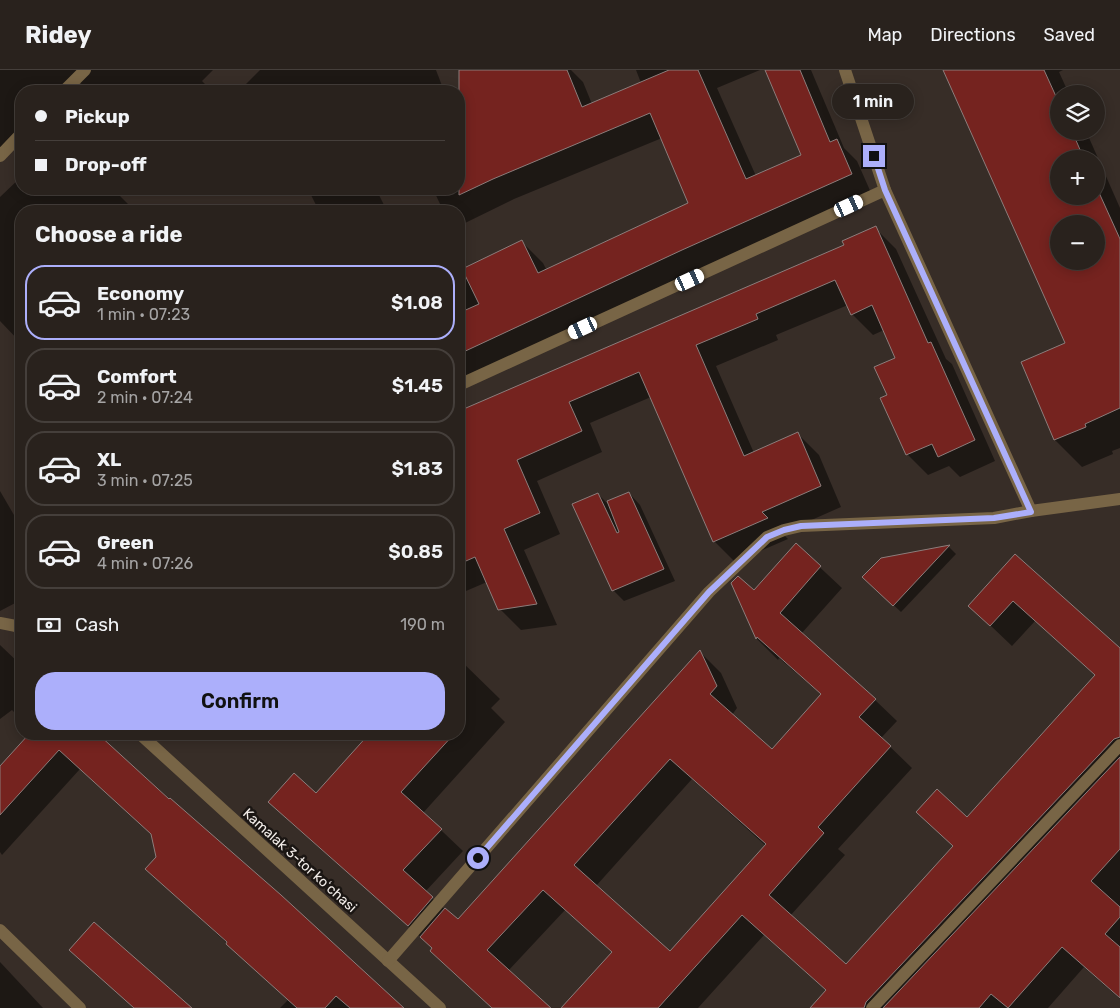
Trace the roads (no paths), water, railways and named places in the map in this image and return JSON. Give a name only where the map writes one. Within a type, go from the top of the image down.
[{"type":"street","points":[[70,85],[85,70]]},
{"type":"street","points":[[845,70],[885,190],[1031,512]]},
{"type":"street","points":[[0,156],[15,140]]},
{"type":"street","points":[[465,382],[885,190]]},
{"type":"street","points":[[388,961],[709,592],[767,537],[801,526],[994,518],[1120,499]]},
{"type":"street","points":[[0,623],[15,626]]},
{"type":"street","name":"Kamalak 3-tor koʻchasi","points":[[147,740],[440,1008]]},
{"type":"street","points":[[872,1008],[1120,745]]},
{"type":"street","points":[[0,930],[80,1008]]}]
